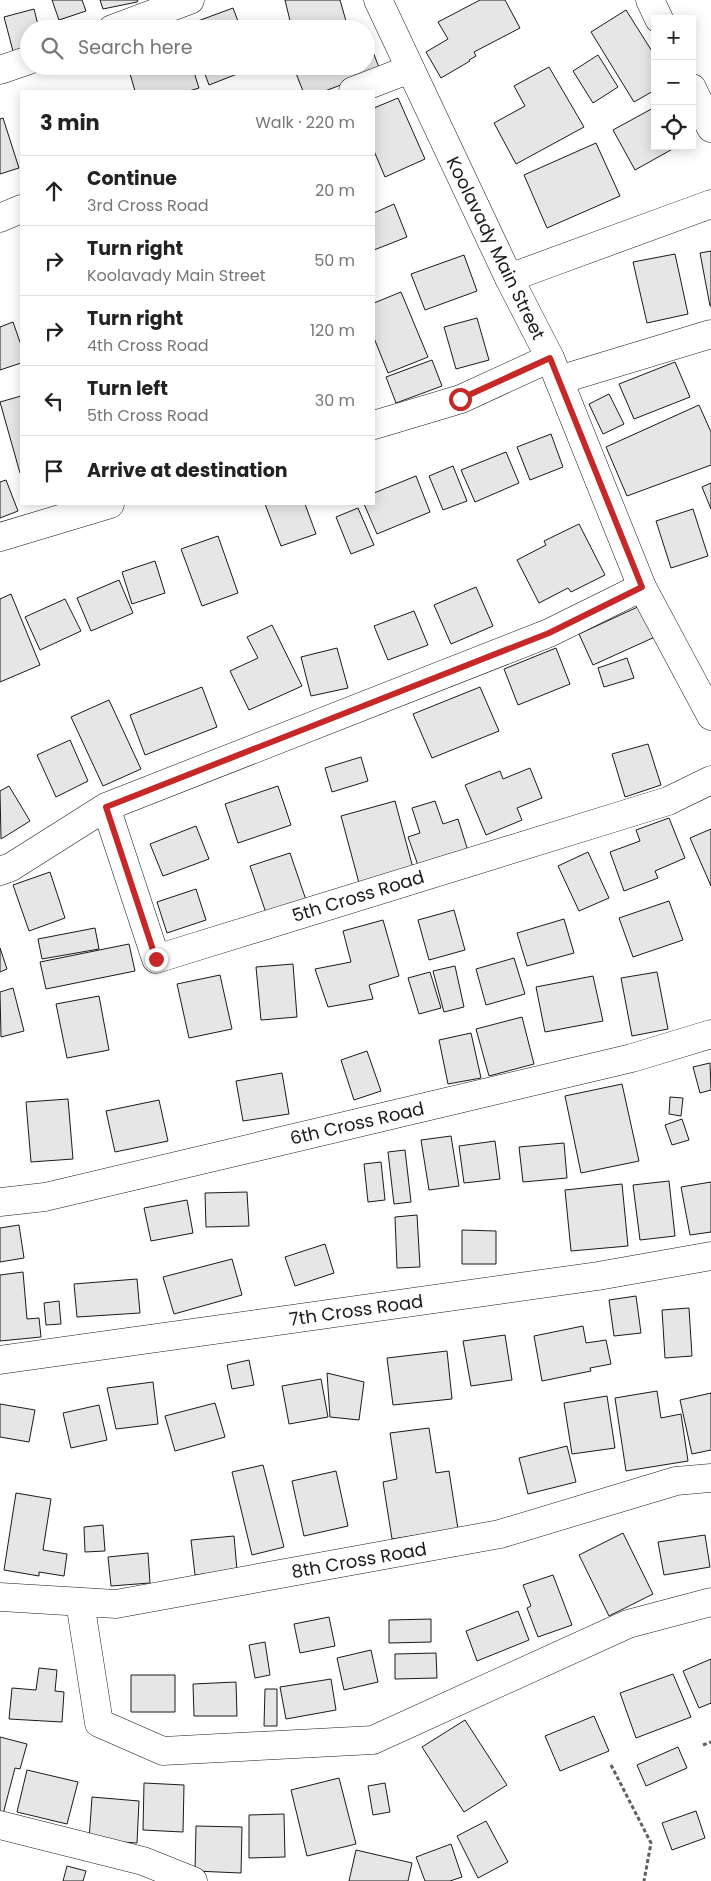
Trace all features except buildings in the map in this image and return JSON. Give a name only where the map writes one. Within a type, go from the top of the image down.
[{"type":"street","points":[[136,20],[190,0]]},
{"type":"street","name":"Koolavady Main Street","points":[[378,0],[554,369],[642,587],[711,716]]},
{"type":"street","points":[[650,0],[657,15]]},
{"type":"street","points":[[0,70],[20,63]]},
{"type":"street","points":[[356,90],[410,69]]},
{"type":"street","points":[[696,96],[711,128]]},
{"type":"street","points":[[509,278],[711,204]]},
{"type":"street","points":[[0,218],[20,209]]},
{"type":"street","points":[[375,425],[554,369],[711,334]]},
{"type":"street","points":[[0,537],[107,505]]},
{"type":"street","points":[[0,871],[11,867],[106,807],[549,633],[642,587]]},
{"type":"street","name":"5th Cross Road","points":[[106,807],[156,959],[668,801],[711,780]]},
{"type":"street","name":"6th Cross Road","points":[[0,1202],[54,1195],[632,1058],[711,1034]]},
{"type":"street","name":"7th Cross Road","points":[[0,1360],[598,1276],[711,1256]]},
{"type":"street","name":"8th Cross Road","points":[[0,1597],[116,1604],[500,1534],[676,1481],[711,1478]]},
{"type":"street","points":[[80,1602],[99,1723],[163,1751],[373,1740],[628,1624],[711,1602]]},
{"type":"street","points":[[0,1824],[143,1861],[194,1881]]},
{"type":"path","points":[[702,1745],[711,1742]]},
{"type":"path","points":[[611,1765],[651,1843],[644,1881]]},
{"type":"route","points":[[156,959],[106,807],[549,633],[642,587],[550,358],[460,399]]}]
